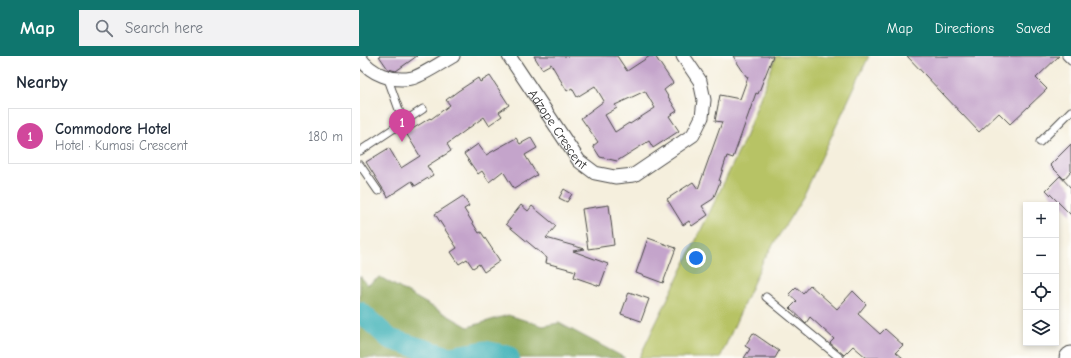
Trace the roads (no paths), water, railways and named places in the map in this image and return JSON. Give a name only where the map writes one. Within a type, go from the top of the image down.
[{"type":"street","points":[[360,58],[366,67],[388,79],[412,78],[453,56]]},
{"type":"street","name":"Adzope Crescent","points":[[509,56],[579,161],[595,173],[615,178],[634,175],[693,135],[702,117],[704,100],[700,81],[683,56]]},
{"type":"lane","points":[[1066,56],[1071,61]]},
{"type":"lane","points":[[388,79],[402,121]]},
{"type":"lane","points":[[360,151],[423,108]]},
{"type":"lane","points":[[1040,142],[1071,111]]},
{"type":"lane","points":[[360,165],[378,191]]},
{"type":"lane","points":[[766,297],[840,358]]},
{"type":"waterway","points":[[360,312],[390,339],[449,357],[485,351],[508,356],[509,358]]},
{"type":"place","name":"Commodore Hotel","points":[[402,142]]}]
